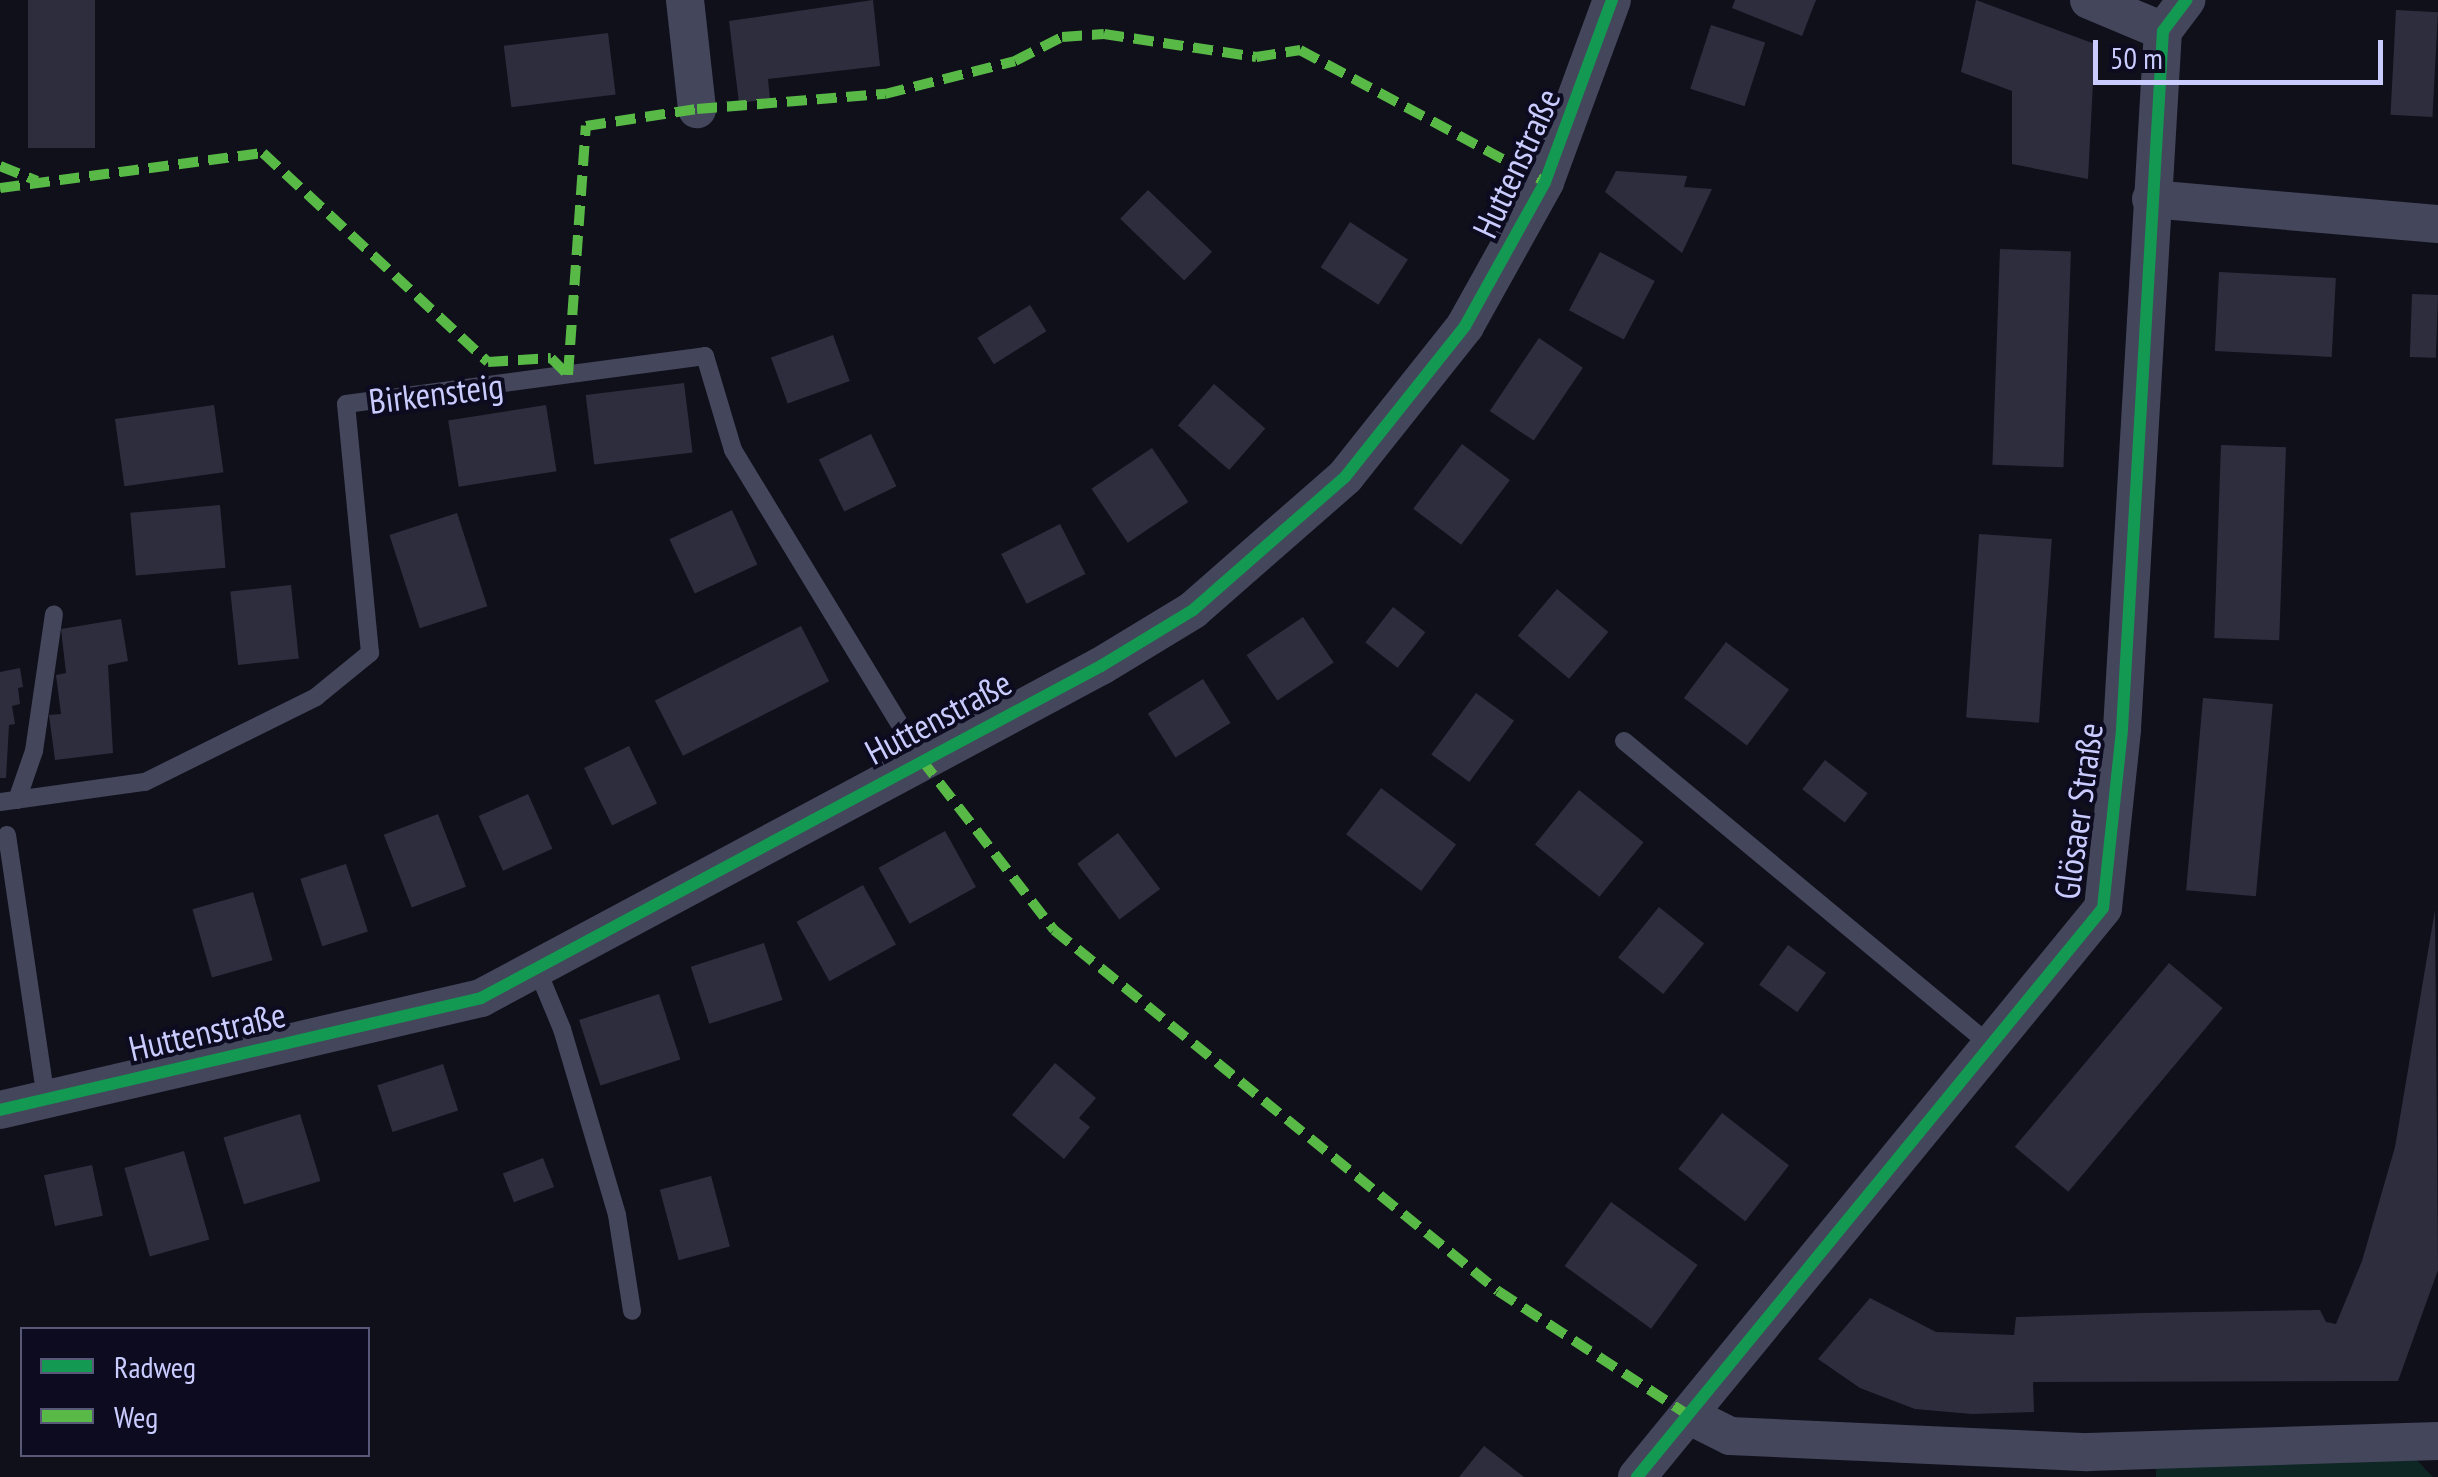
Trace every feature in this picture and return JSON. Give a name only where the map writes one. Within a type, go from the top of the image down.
[{"type":"street","points":[[685,0],[697,109]]},
{"type":"street","name":"Huttenstraße","points":[[0,1110],[481,998],[1101,666],[1193,610],[1345,476],[1466,326],[1515,242],[1586,81],[1612,0]]},
{"type":"street","points":[[2089,0],[2162,32],[2186,0]]},
{"type":"street","name":"Glösaer Straße","points":[[1638,1477],[2102,908],[2122,728],[2162,32]]},
{"type":"street","points":[[2151,198],[2438,224]]},
{"type":"street","points":[[1688,1414],[1730,1436],[2088,1452],[2438,1441]]},
{"type":"lane","name":"Birkensteig","points":[[8,801],[145,782],[316,697],[370,653],[346,404],[705,356],[733,450],[921,759]]},
{"type":"lane","name":"Birkensteig","points":[[8,801],[34,751],[54,614]]},
{"type":"lane","points":[[1624,740],[1992,1046]]},
{"type":"lane","points":[[8,834],[46,1099]]},
{"type":"lane","points":[[536,969],[562,1028],[617,1215],[632,1311]]},
{"type":"green space","points":[[2413,1456],[2433,1477],[2156,1477],[2156,1466]]},
{"type":"building","points":[[28,0],[95,0],[95,148],[28,148]]},
{"type":"building","points":[[873,0],[880,66],[768,79],[770,99],[739,103],[729,21]]},
{"type":"building","points":[[1735,0],[1816,0],[1802,36],[1732,8]]},
{"type":"building","points":[[1976,0],[2095,44],[2088,179],[2012,164],[2012,91],[1961,72]]},
{"type":"building","points":[[2396,10],[2438,12],[2432,117],[2391,115]]},
{"type":"building","points":[[1711,25],[1765,43],[1745,106],[1690,89]]},
{"type":"building","points":[[608,33],[616,95],[511,107],[504,46]]},
{"type":"building","points":[[1616,171],[1687,176],[1684,187],[1712,189],[1682,253],[1605,192]]},
{"type":"building","points":[[1148,190],[1212,252],[1184,281],[1120,219]]},
{"type":"building","points":[[1350,222],[1408,260],[1378,305],[1321,267]]},
{"type":"building","points":[[2000,249],[2071,251],[2063,467],[1992,465]]},
{"type":"building","points":[[1600,252],[1655,281],[1624,339],[1569,310]]},
{"type":"building","points":[[2219,272],[2336,278],[2332,357],[2215,351]]},
{"type":"building","points":[[2412,294],[2438,295],[2436,358],[2410,357]]},
{"type":"building","points":[[1030,305],[1046,331],[994,364],[977,338]]},
{"type":"building","points":[[833,335],[850,381],[788,404],[771,358]]},
{"type":"building","points":[[1539,338],[1583,368],[1534,441],[1490,411]]},
{"type":"building","points":[[684,383],[693,452],[594,465],[586,395]]},
{"type":"building","points":[[1214,384],[1265,429],[1229,470],[1178,426]]},
{"type":"building","points":[[214,405],[223,472],[124,486],[115,419]]},
{"type":"building","points":[[546,405],[556,471],[459,487],[448,420]]},
{"type":"building","points":[[871,434],[896,486],[844,512],[819,459]]},
{"type":"building","points":[[1462,444],[1510,480],[1461,545],[1413,509]]},
{"type":"building","points":[[2221,445],[2286,447],[2279,640],[2214,638]]},
{"type":"building","points":[[1152,448],[1188,502],[1128,543],[1091,489]]},
{"type":"building","points":[[220,505],[225,568],[136,576],[130,513]]},
{"type":"building","points":[[732,510],[757,564],[695,594],[669,539]]},
{"type":"building","points":[[457,513],[487,606],[420,628],[389,535]]},
{"type":"building","points":[[1060,524],[1085,574],[1027,604],[1001,554]]},
{"type":"building","points":[[1979,534],[2052,539],[2039,723],[1966,718]]},
{"type":"building","points":[[291,585],[299,659],[238,665],[230,591]]},
{"type":"building","points":[[1557,589],[1608,632],[1569,679],[1518,636]]},
{"type":"building","points":[[1393,607],[1425,632],[1398,668],[1365,642]]},
{"type":"building","points":[[1303,617],[1334,663],[1277,701],[1247,655]]},
{"type":"building","points":[[121,619],[128,661],[108,665],[113,753],[55,760],[49,715],[61,714],[56,675],[66,673],[61,629]]},
{"type":"building","points":[[801,626],[829,681],[683,756],[655,700]]},
{"type":"building","points":[[1726,642],[1789,690],[1747,745],[1684,698]]},
{"type":"building","points":[[20,668],[20,704],[12,706],[15,724],[9,725],[6,778],[0,778],[0,672]]},
{"type":"building","points":[[1203,679],[1231,723],[1175,758],[1148,713]]},
{"type":"building","points":[[1476,693],[1514,721],[1469,782],[1431,754]]},
{"type":"building","points":[[2203,698],[2273,704],[2256,896],[2186,890]]},
{"type":"building","points":[[629,746],[657,804],[612,825],[584,768]]},
{"type":"building","points":[[1825,760],[1868,793],[1845,822],[1802,789]]},
{"type":"building","points":[[1381,788],[1456,845],[1421,891],[1346,834]]},
{"type":"building","points":[[1579,790],[1644,842],[1599,897],[1535,844]]},
{"type":"building","points":[[528,794],[552,849],[503,871],[479,816]]},
{"type":"building","points":[[438,814],[466,887],[412,908],[384,835]]},
{"type":"building","points":[[945,831],[976,887],[910,924],[879,868]]},
{"type":"building","points":[[1118,833],[1160,889],[1119,920],[1077,864]]},
{"type":"building","points":[[346,864],[368,932],[322,946],[300,879]]},
{"type":"building","points":[[863,885],[896,944],[829,981],[797,922]]},
{"type":"building","points":[[253,892],[273,960],[212,978],[192,909]]},
{"type":"building","points":[[1659,907],[1704,944],[1663,994],[1618,958]]},
{"type":"building","points":[[2435,910],[2438,1270],[2398,1381],[2033,1382],[2034,1412],[1972,1414],[1915,1409],[1860,1388],[1818,1359],[1870,1298],[1936,1332],[2014,1335],[2016,1317],[2143,1313],[2320,1310],[2326,1322],[2336,1324],[2362,1261],[2395,1147]]},
{"type":"building","points":[[764,943],[783,1000],[709,1024],[691,967]]},
{"type":"building","points":[[1788,945],[1826,973],[1797,1012],[1759,985]]},
{"type":"building","points":[[2169,963],[2223,1008],[2068,1192],[2015,1147]]},
{"type":"building","points":[[659,994],[680,1060],[600,1086],[579,1020]]},
{"type":"building","points":[[1055,1063],[1096,1098],[1079,1118],[1090,1127],[1064,1159],[1012,1115]]},
{"type":"building","points":[[443,1064],[458,1111],[393,1132],[377,1085]]},
{"type":"building","points":[[1722,1113],[1789,1165],[1745,1221],[1678,1169]]},
{"type":"building","points":[[300,1114],[320,1181],[244,1204],[223,1137]]},
{"type":"building","points":[[184,1151],[209,1239],[150,1257],[124,1168]]},
{"type":"building","points":[[543,1158],[554,1187],[514,1202],[503,1173]]},
{"type":"building","points":[[92,1165],[103,1216],[55,1226],[44,1175]]},
{"type":"building","points":[[711,1176],[730,1247],[679,1260],[660,1190]]},
{"type":"building","points":[[1611,1202],[1698,1265],[1651,1329],[1565,1266]]},
{"type":"building","points":[[1484,1446],[1524,1477],[1459,1477]]},
{"type":"marked path","points":[[568,375],[586,126],[697,109],[885,94],[1015,61],[1062,37],[1104,34],[1256,57],[1300,50],[1545,182]]},
{"type":"marked path","points":[[0,188],[263,153],[488,362],[551,358],[568,375]]},
{"type":"marked path","points":[[0,166],[37,181]]},
{"type":"marked path","points":[[921,759],[1054,930],[1498,1291],[1688,1415]]},
{"type":"cycle path","points":[[0,1110],[481,998],[1101,666],[1193,610],[1345,477],[1465,326],[1545,182],[1612,0]]},
{"type":"cycle path","points":[[1637,1477],[2103,908],[2122,729],[2163,31],[2186,0]]}]
